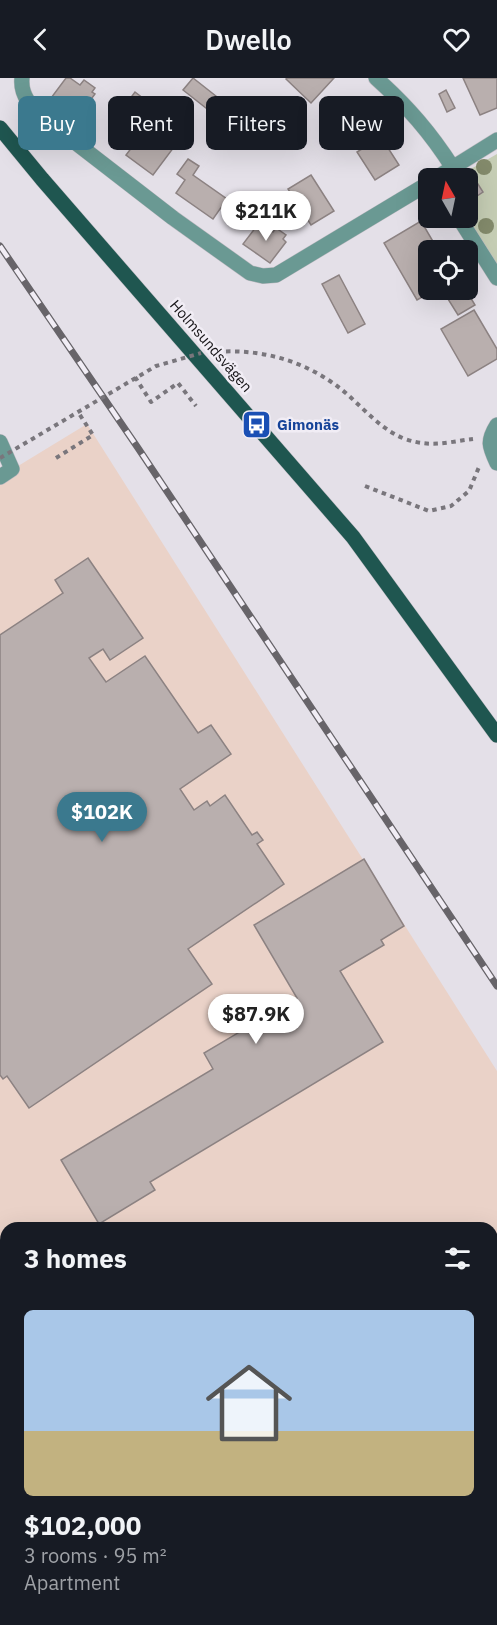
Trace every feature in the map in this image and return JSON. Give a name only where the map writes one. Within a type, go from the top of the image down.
[{"type":"main road","name":"Holmsundsvägen","points":[[0,128],[353,537],[497,735]]},
{"type":"street","points":[[22,78],[21,84],[30,106],[45,119],[173,218],[250,273],[263,276],[276,275],[418,190]]},
{"type":"street","points":[[376,78],[402,101],[434,139],[453,168],[497,140]]},
{"type":"street","points":[[465,228],[497,278]]},
{"type":"street","points":[[493,431],[491,451],[497,463]]},
{"type":"street","points":[[0,442],[4,473]]},
{"type":"path","points":[[0,458],[156,366],[201,353],[234,351],[272,355],[319,373],[380,425],[394,434],[421,443],[436,445],[456,442]]},
{"type":"path","points":[[135,377],[150,402],[178,384],[196,406]]},
{"type":"path","points":[[56,458],[93,435],[78,412]]},
{"type":"path","points":[[365,486],[429,511],[451,506],[469,491],[493,431]]},
{"type":"shaded area","points":[[87,424],[497,1071],[497,1222],[0,1222],[0,477]]},
{"type":"green space","points":[[497,154],[497,264],[474,228],[478,228],[478,168],[472,168]]},
{"type":"building","points":[[66,78],[80,85],[84,80],[95,88],[92,92],[95,94],[94,96],[52,96]]},
{"type":"building","points":[[193,78],[216,96],[206,96],[206,108],[194,99],[194,96],[183,90]]},
{"type":"building","points":[[334,78],[311,103],[307,96],[304,96],[286,79]]},
{"type":"building","points":[[463,78],[497,78],[497,108],[480,115]]},
{"type":"building","points":[[446,90],[455,108],[447,112],[439,94]]},
{"type":"building","points":[[130,150],[172,150],[153,175],[126,155]]},
{"type":"building","points":[[389,150],[399,165],[375,180],[357,152]]},
{"type":"building","points":[[188,159],[199,166],[193,175],[227,199],[213,219],[176,193],[185,180],[177,174]]},
{"type":"building","points":[[311,175],[334,211],[311,225],[288,189]]},
{"type":"building","points":[[478,184],[483,192],[478,195]]},
{"type":"building","points":[[259,223],[273,232],[276,228],[286,235],[283,239],[286,242],[270,263],[243,244]]},
{"type":"building","points":[[418,223],[418,228],[425,228],[432,240],[418,240],[418,299],[417,300],[384,243]]},
{"type":"building","points":[[339,275],[365,324],[348,333],[322,284]]},
{"type":"building","points":[[449,300],[472,300],[475,305],[458,315]]},
{"type":"building","points":[[474,310],[497,349],[497,359],[468,376],[441,329]]},
{"type":"building","points":[[88,558],[143,638],[110,660],[103,649],[89,658],[106,682],[145,656],[198,733],[211,725],[231,754],[180,789],[194,810],[207,801],[210,806],[225,795],[252,835],[257,832],[263,840],[257,844],[284,884],[188,949],[212,984],[29,1108],[7,1076],[3,1079],[0,1075],[0,635],[63,593],[55,580]]},
{"type":"building","points":[[364,859],[404,926],[381,940],[384,945],[340,971],[383,1042],[150,1182],[155,1190],[102,1222],[98,1222],[61,1160],[213,1069],[204,1053],[297,998],[254,925]]},
{"type":"railway","points":[[0,246],[138,448],[497,986]]},
{"type":"place","name":"Gimonäs","points":[[256,425]]}]
